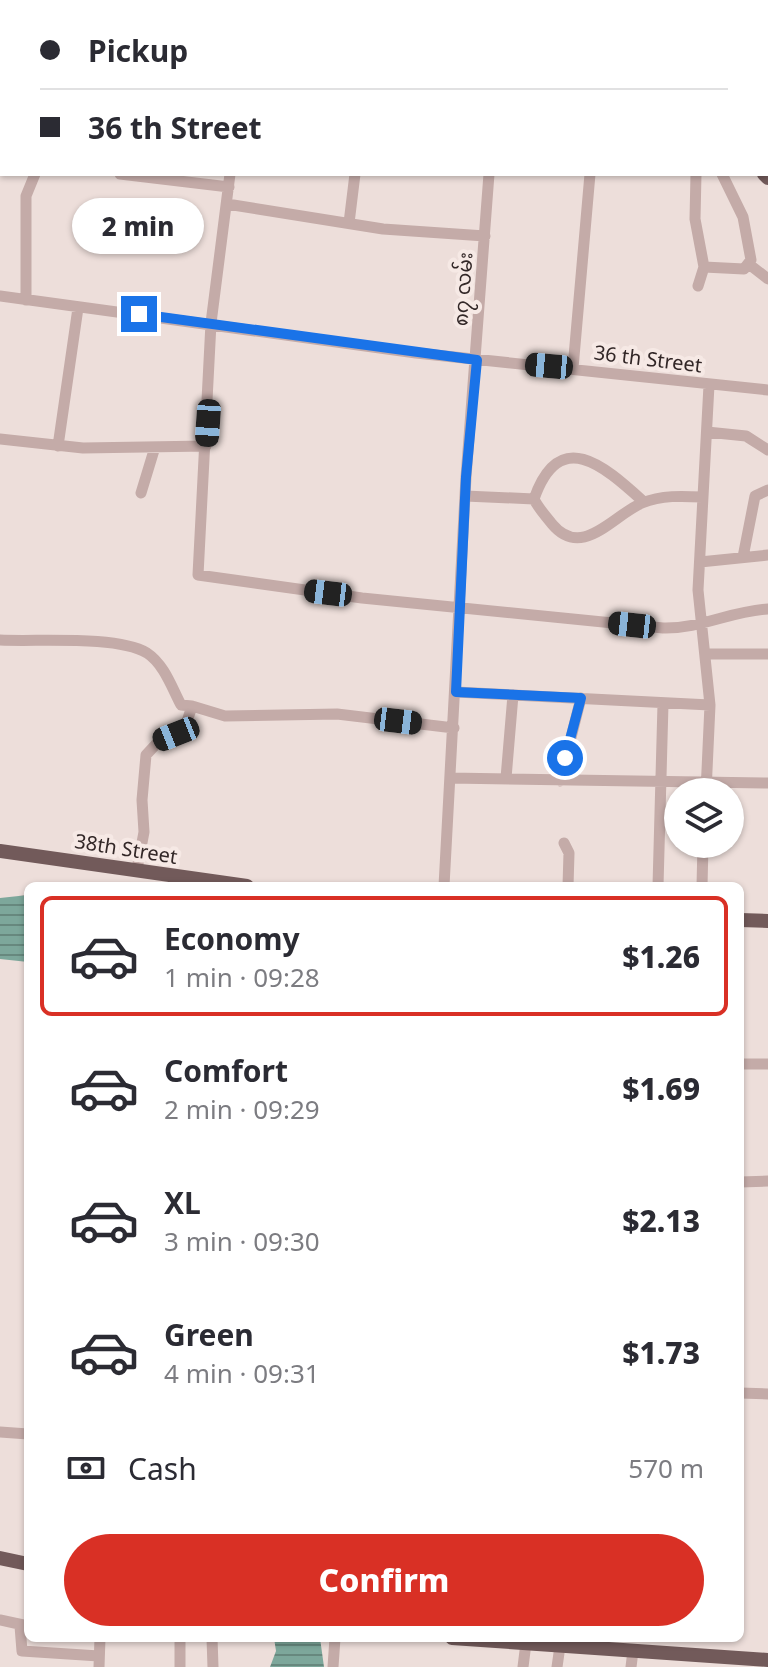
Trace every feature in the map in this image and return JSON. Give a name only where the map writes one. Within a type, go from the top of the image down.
[{"type":"main road","name":"38th Street","points":[[0,851],[221,882]]},
{"type":"main road","points":[[744,920],[768,921]]},
{"type":"main road","points":[[0,1558],[24,1563]]},
{"type":"main road","points":[[511,1642],[560,1646],[614,1644],[633,1651],[768,1660]]},
{"type":"street","points":[[26,300],[25,206],[28,187],[34,176]]},
{"type":"street","points":[[137,176],[229,187]]},
{"type":"street","points":[[230,176],[211,323],[206,446],[196,566],[198,575],[206,579],[663,628],[700,626],[720,616],[768,609]]},
{"type":"street","points":[[349,223],[355,176]]},
{"type":"street","name":"၈၇ လမ်း","points":[[444,882],[465,496],[489,176]]},
{"type":"street","points":[[573,368],[590,176]]},
{"type":"street","points":[[696,176],[695,219],[704,267],[698,286]]},
{"type":"street","points":[[723,176],[743,217],[750,265],[768,279]]},
{"type":"street","points":[[227,204],[349,223],[485,236]]},
{"type":"street","points":[[704,267],[728,271],[750,265]]},
{"type":"street","name":"36 th Street","points":[[0,296],[477,360],[768,390]]},
{"type":"street","points":[[58,446],[78,308]]},
{"type":"street","points":[[706,778],[710,705],[707,654],[700,626],[700,562],[709,385]]},
{"type":"street","points":[[707,432],[746,436],[768,450]]},
{"type":"street","points":[[0,439],[58,446],[206,446]]},
{"type":"street","points":[[141,493],[155,447]]},
{"type":"street","points":[[534,499],[543,477],[556,462],[577,458],[602,467],[644,502]]},
{"type":"street","points":[[743,557],[755,496],[768,490]]},
{"type":"street","points":[[465,496],[534,499],[562,534],[580,540],[597,533],[617,516],[644,502],[665,497],[703,497]]},
{"type":"street","points":[[700,562],[768,555]]},
{"type":"street","points":[[0,640],[101,644],[137,650],[156,662],[181,705],[225,716],[337,714],[454,728]]},
{"type":"street","points":[[707,654],[768,654]]},
{"type":"street","points":[[456,692],[710,705]]},
{"type":"street","points":[[506,778],[513,695]]},
{"type":"street","points":[[560,781],[581,698]]},
{"type":"street","points":[[658,882],[663,704]]},
{"type":"street","points":[[137,869],[144,832],[142,800],[146,755],[159,741],[184,731],[192,706]]},
{"type":"street","points":[[450,778],[664,782]]},
{"type":"street","points":[[744,785],[768,783]]},
{"type":"street","points":[[564,843],[569,853],[568,882]]},
{"type":"street","points":[[702,882],[703,858]]},
{"type":"street","points":[[744,1064],[768,1064]]},
{"type":"street","points":[[744,1182],[768,1181]]},
{"type":"street","points":[[744,1393],[768,1394]]},
{"type":"street","points":[[0,1432],[24,1434]]},
{"type":"street","points":[[0,1620],[24,1626],[22,1651],[99,1661]]},
{"type":"street","points":[[180,1642],[180,1667]]},
{"type":"street","points":[[212,1642],[213,1667]]},
{"type":"street","points":[[333,1667],[335,1642]]},
{"type":"street","points":[[523,1667],[526,1643]]},
{"type":"street","points":[[557,1667],[560,1646]]},
{"type":"street","points":[[631,1667],[633,1651]]},
{"type":"water","points":[[24,895],[24,962],[0,959],[0,898]]},
{"type":"water","points":[[275,1642],[321,1642],[324,1667],[270,1667],[276,1651]]},
{"type":"route","points":[[139,314],[477,360],[466,477],[456,692],[581,698],[565,758]]}]
